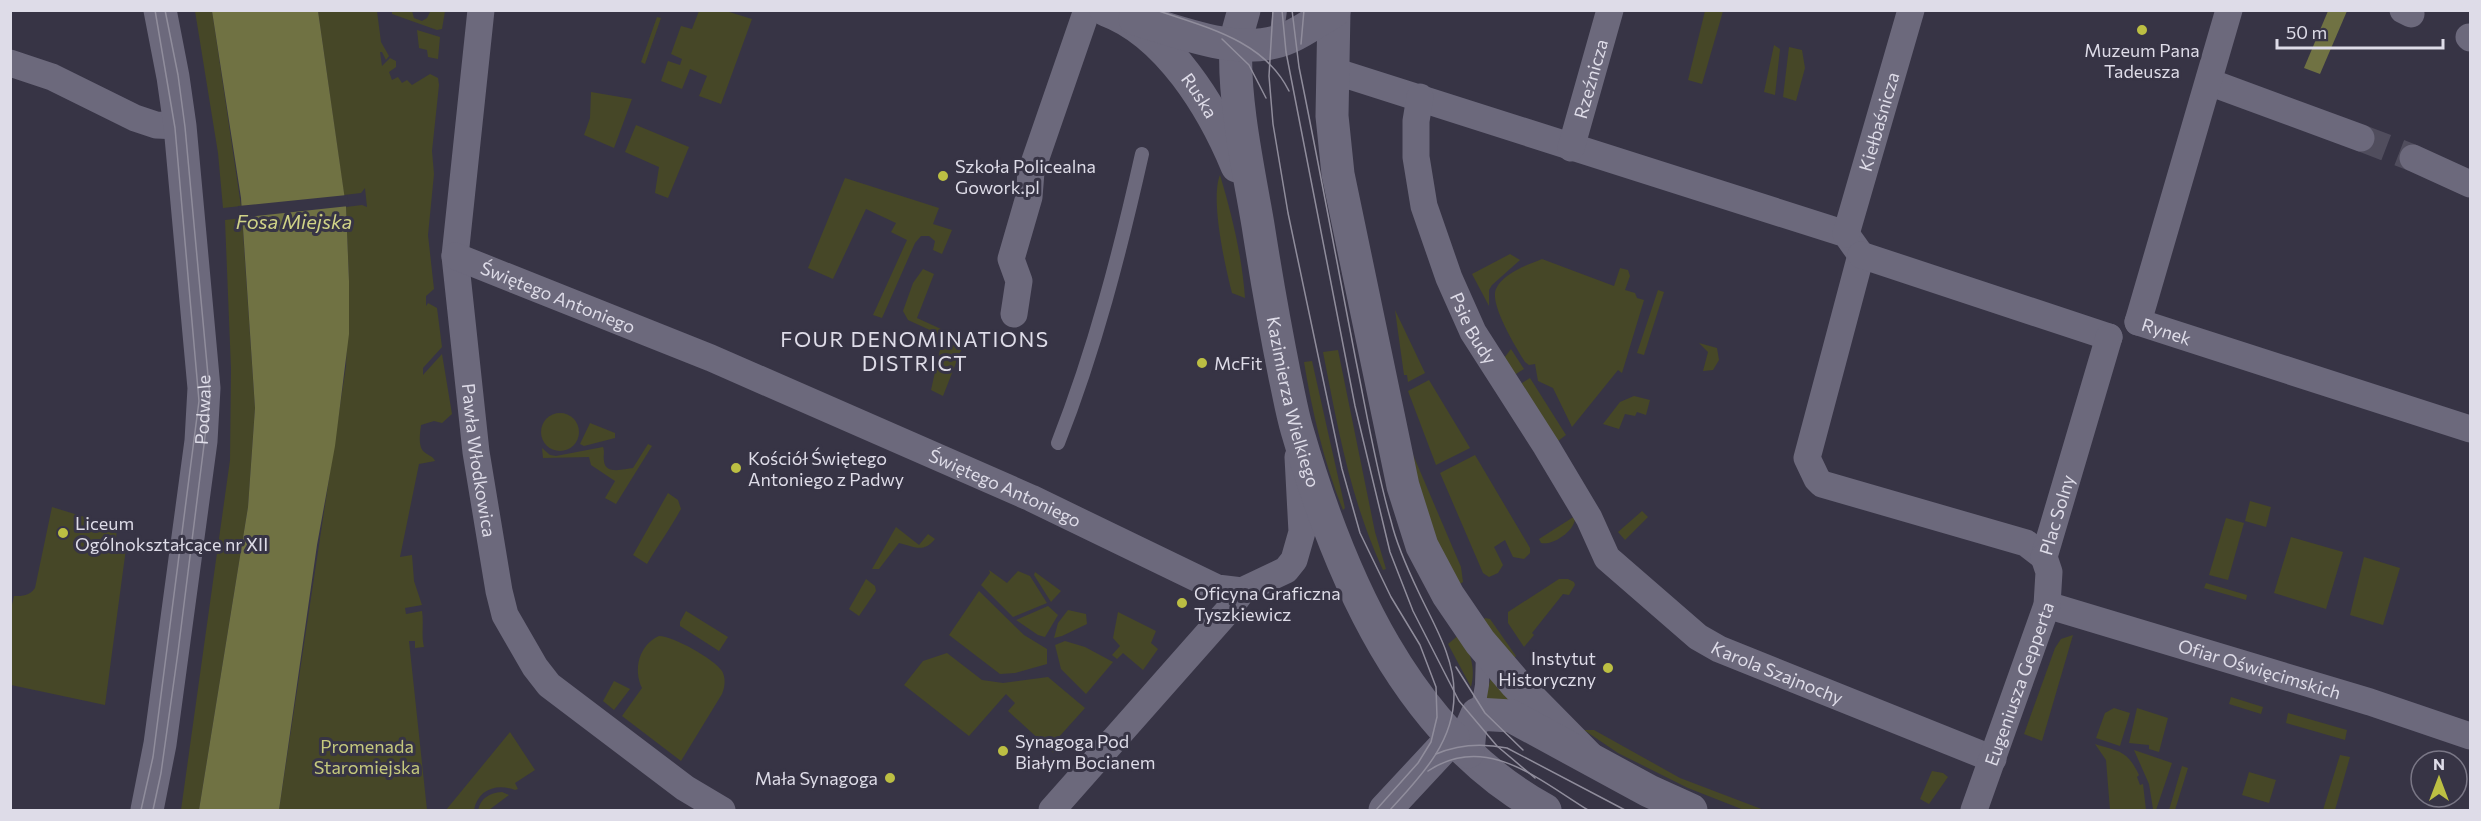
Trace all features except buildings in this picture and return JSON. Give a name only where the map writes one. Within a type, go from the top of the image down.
[{"type":"main road","name":"Podwale","points":[[147,810],[160,744],[200,451],[204,388],[180,126],[160,10]]},
{"type":"main road","name":"Kazimierza Wielkiego","points":[[1244,10],[1235,44],[1240,111],[1274,324],[1296,429],[1329,527],[1360,603],[1396,667],[1426,707],[1499,782],[1545,810]]},
{"type":"main road","points":[[1102,11],[1215,41],[1255,47],[1278,26],[1290,37],[1334,11]]},
{"type":"main road","name":"Ruska","points":[[1102,11],[1156,43],[1198,90],[1223,133],[1256,212]]},
{"type":"main road","points":[[1334,11],[1331,70],[1332,126],[1338,174],[1403,486],[1422,546],[1448,595],[1480,642],[1516,684],[1587,756]]},
{"type":"main road","points":[[1385,810],[1460,744],[1477,714],[1511,716],[1649,791],[1691,810]]},
{"type":"street","name":"Pawła Włodkowica","points":[[481,10],[455,256],[476,452],[505,615],[535,667],[549,686],[685,788],[722,810]]},
{"type":"street","name":"Rzeźnicza","points":[[1571,148],[1610,10]]},
{"type":"street","name":"Kiełbaśnicza","points":[[1853,244],[1911,10]]},
{"type":"street","name":"Rynek","points":[[2229,10],[2138,322],[2470,429]]},
{"type":"street","points":[[1014,315],[1019,281],[1011,259],[1029,197],[1031,172],[1102,11]]},
{"type":"street","points":[[10,63],[52,77],[135,118],[156,124],[180,126]]},
{"type":"street","points":[[1331,70],[1420,97],[1853,244],[2109,337],[2138,322]]},
{"type":"street","points":[[2209,82],[2361,138]]},
{"type":"street","name":"Psie Budy","points":[[1420,97],[1416,121],[1419,182],[1427,217],[1449,278],[1473,332],[1559,469],[1596,536]]},
{"type":"street","points":[[2413,158],[2470,184]]},
{"type":"street","name":"Plac Solny","points":[[1853,244],[1807,458],[1817,479],[1822,484],[2026,543],[2044,557],[2109,337]]},
{"type":"street","name":"Świętego Antoniego","points":[[455,256],[711,357],[1039,494],[1217,588],[1242,591]]},
{"type":"street","points":[[1052,810],[1227,612],[1242,591],[1286,570],[1294,560],[1302,531],[1296,429]]},
{"type":"street","name":"Karola Szajnochy","points":[[1596,536],[1606,558],[1698,637],[1712,645],[1744,661],[1992,759]]},
{"type":"street","name":"Eugeniusza Gepperta","points":[[1974,810],[2047,605],[2049,572],[2044,557]]},
{"type":"street","name":"Ofiar Oświęcimskich","points":[[2047,605],[2349,696],[2470,736]]},
{"type":"lane","points":[[1058,443],[1081,385],[1101,318],[1142,154]]},
{"type":"lane","points":[[1477,714],[1484,665],[1480,642]]},
{"type":"green space","points":[[195,11],[212,11],[241,206],[223,208],[218,153]]},
{"type":"green space","name":"Promenada Staromiejska","points":[[318,11],[377,11],[381,42],[389,56],[386,60],[380,52],[382,66],[390,58],[396,61],[396,67],[389,72],[392,80],[398,77],[402,83],[407,80],[412,85],[430,74],[438,78],[439,85],[432,151],[434,174],[428,235],[434,289],[426,296],[426,306],[428,303],[437,308],[442,347],[423,368],[423,375],[442,354],[452,414],[442,423],[434,421],[421,425],[420,446],[435,461],[419,464],[400,557],[412,555],[414,581],[422,605],[405,608],[406,614],[422,611],[423,616],[424,647],[415,648],[415,641],[409,641],[427,810],[279,810],[346,366],[349,281],[346,207],[362,205],[367,207],[365,188],[361,193],[344,195]]},
{"type":"green space","points":[[392,11],[412,11],[414,18],[422,21],[430,12],[445,11],[442,29],[437,30],[392,14]]},
{"type":"green space","points":[[699,11],[726,11],[752,19],[721,104],[699,96],[707,76],[690,69],[682,89],[661,81],[668,61],[680,65],[682,59],[671,54],[681,26],[692,29]]},
{"type":"green space","points":[[1705,11],[1723,11],[1702,84],[1688,80]]},
{"type":"green space","points":[[657,17],[661,18],[645,64],[641,62]]},
{"type":"green space","points":[[417,30],[440,37],[438,59],[428,57],[427,50],[419,48]]},
{"type":"green space","points":[[1774,45],[1780,49],[1775,95],[1764,92]]},
{"type":"green space","points":[[1789,47],[1802,50],[1805,68],[1796,101],[1783,97]]},
{"type":"green space","points":[[591,92],[632,99],[614,148],[584,135],[590,118]]},
{"type":"green space","points":[[636,125],[689,147],[668,198],[655,193],[659,167],[625,152]]},
{"type":"green space","points":[[1220,175],[1236,236],[1245,298],[1232,293],[1226,267],[1218,216],[1217,186]]},
{"type":"green space","points":[[845,178],[939,208],[933,224],[952,230],[942,254],[933,250],[935,241],[929,236],[921,236],[915,243],[882,318],[873,315],[907,240],[891,232],[896,223],[866,209],[833,279],[808,268]]},
{"type":"green space","points":[[242,218],[255,408],[248,507],[199,810],[181,810],[230,460],[231,369],[225,220]]},
{"type":"green space","points":[[1510,254],[1520,260],[1492,285],[1489,290],[1489,306],[1472,274]]},
{"type":"green space","points":[[1542,259],[1614,286],[1620,268],[1628,270],[1630,276],[1625,290],[1635,293],[1637,298],[1644,300],[1622,373],[1618,370],[1572,427],[1553,388],[1538,381],[1535,364],[1529,365],[1525,362],[1496,305],[1496,289],[1504,278]]},
{"type":"green space","points":[[923,269],[934,274],[917,318],[965,340],[943,396],[931,390],[943,336],[908,320],[903,311],[913,283]]},
{"type":"green space","points":[[1658,290],[1664,292],[1644,355],[1637,353]]},
{"type":"green space","points":[[1395,310],[1425,373],[1408,382],[1407,375],[1404,375]]},
{"type":"green space","points":[[1699,343],[1717,348],[1719,360],[1713,370],[1703,371],[1708,352]]},
{"type":"green space","points":[[1511,349],[1524,369],[1511,377],[1501,362]]},
{"type":"green space","points":[[1338,350],[1375,532],[1386,569],[1383,570],[1353,490],[1334,408],[1323,352]]},
{"type":"green space","points":[[1312,361],[1345,508],[1343,510],[1324,455],[1311,399],[1304,362]]},
{"type":"green space","points":[[1530,378],[1566,435],[1554,444],[1517,386]]},
{"type":"green space","points":[[1429,380],[1470,448],[1436,465],[1408,391]]},
{"type":"green space","points":[[1634,396],[1650,400],[1646,415],[1637,412],[1635,416],[1625,414],[1619,429],[1603,424],[1620,402]]},
{"type":"green space","points":[[560,413],[574,418],[579,432],[574,446],[560,451],[546,446],[541,432],[546,418]]},
{"type":"green space","points":[[590,423],[615,433],[615,438],[584,446],[580,444]]},
{"type":"green space","points":[[1408,443],[1461,567],[1463,582],[1456,586],[1437,547]]},
{"type":"green space","points":[[648,444],[652,446],[616,504],[605,498],[615,481],[591,465],[589,457],[543,458],[542,448],[550,455],[556,456],[603,447],[605,465],[611,470],[616,470],[633,468]]},
{"type":"green space","points":[[1475,455],[1530,548],[1530,553],[1524,559],[1513,557],[1505,540],[1494,547],[1503,565],[1498,573],[1489,577],[1483,573],[1440,473]]},
{"type":"green space","points":[[668,493],[678,500],[681,509],[647,564],[633,555]]},
{"type":"green space","points":[[2250,501],[2271,507],[2266,527],[2245,521]]},
{"type":"green space","name":"Liceum Ogólnokształcące nr XII","points":[[52,507],[117,527],[116,539],[127,541],[105,705],[11,685],[10,613],[14,596],[26,595],[35,588]]},
{"type":"green space","points":[[1642,511],[1648,517],[1625,540],[1618,532]]},
{"type":"green space","points":[[1575,516],[1575,521],[1564,536],[1552,542],[1541,543],[1539,539]]},
{"type":"green space","points":[[2226,518],[2244,523],[2228,580],[2209,575]]},
{"type":"green space","points":[[896,527],[919,545],[928,534],[935,539],[931,544],[922,548],[899,543],[879,569],[872,569]]},
{"type":"green space","points":[[2291,537],[2343,552],[2326,609],[2274,593]]},
{"type":"green space","points":[[2364,557],[2400,568],[2383,625],[2350,615]]},
{"type":"green space","points":[[989,570],[1007,583],[1018,571],[1030,576],[1047,603],[1013,617],[981,585],[990,573]]},
{"type":"green space","points":[[1035,572],[1061,591],[1051,602],[1034,575]]},
{"type":"green space","points":[[866,579],[875,586],[876,591],[859,616],[849,609]]},
{"type":"green space","points":[[1559,579],[1568,579],[1575,585],[1569,595],[1563,594],[1532,633],[1534,635],[1524,647],[1508,623],[1508,612]]},
{"type":"green space","points":[[2206,583],[2247,595],[2246,600],[2204,588]]},
{"type":"green space","points":[[979,591],[1024,635],[1047,649],[1047,664],[1015,673],[1000,674],[949,635]]},
{"type":"green space","points":[[1048,606],[1058,615],[1045,637],[1038,635],[1016,620]]},
{"type":"green space","points":[[1068,610],[1086,614],[1087,624],[1054,638],[1058,623]]},
{"type":"green space","points":[[686,611],[728,637],[719,651],[680,626]]},
{"type":"green space","points":[[1118,612],[1156,631],[1151,643],[1158,649],[1143,670],[1123,653],[1117,659],[1112,655],[1120,646],[1113,638]]},
{"type":"green space","points":[[1485,618],[1490,619],[1516,656],[1512,661],[1482,621]]},
{"type":"green space","points":[[1460,634],[1471,660],[1473,673],[1471,687],[1448,644]]},
{"type":"green space","points":[[2073,635],[2042,741],[2024,734],[2055,648],[2061,639]]},
{"type":"green space","points":[[659,636],[674,640],[702,655],[718,666],[724,677],[722,694],[681,761],[622,716],[642,688],[638,666],[642,651]]},
{"type":"green space","points":[[1065,641],[1085,647],[1113,662],[1086,694],[1061,669],[1055,645]]},
{"type":"green space","points":[[947,653],[982,680],[1003,683],[1048,677],[1085,708],[1058,738],[1064,743],[1054,753],[1008,711],[1015,703],[1006,694],[969,736],[904,685],[923,661]]},
{"type":"green space","points":[[1491,677],[1515,704],[1485,701]]},
{"type":"green space","points":[[614,681],[630,689],[614,710],[603,701]]},
{"type":"green space","points":[[2231,697],[2263,707],[2261,714],[2229,704]]},
{"type":"green space","points":[[2114,708],[2130,713],[2120,746],[2096,738],[2105,713]]},
{"type":"green space","points":[[2137,708],[2168,718],[2159,752],[2149,749],[2149,745],[2129,743]]},
{"type":"green space","points":[[2288,713],[2347,730],[2345,740],[2286,723]]},
{"type":"green space","points":[[1584,730],[1594,730],[1680,778],[1764,810],[1744,810],[1688,788],[1618,753]]},
{"type":"green space","points":[[510,732],[535,770],[515,783],[518,789],[502,787],[489,789],[480,797],[474,810],[446,810]]},
{"type":"green space","points":[[2095,744],[2122,753],[2131,761],[2139,775],[2137,777],[2140,785],[2143,784],[2146,810],[2110,810],[2106,760]]},
{"type":"green space","points":[[2134,750],[2172,763],[2156,810],[2153,809],[2149,784]]},
{"type":"green space","points":[[2340,755],[2350,757],[2335,810],[2323,810]]},
{"type":"green space","points":[[2182,766],[2188,768],[2175,810],[2169,810]]},
{"type":"green space","points":[[1932,771],[1943,773],[1948,777],[1929,804],[1920,799]]},
{"type":"green space","points":[[2249,772],[2276,780],[2269,803],[2242,795]]},
{"type":"green space","points":[[502,792],[509,795],[489,810],[478,810],[486,797]]},
{"type":"water","name":"Fosa Miejska","points":[[212,11],[318,11],[346,207],[349,334],[335,446],[317,545],[279,810],[199,810],[248,507],[255,408],[241,198]]},
{"type":"water","points":[[2328,11],[2347,11],[2320,74],[2304,68]]},
{"type":"pier","points":[[347,195],[349,206],[239,218],[238,206]]},
{"type":"tunnel","points":[[2361,138],[2413,158]]},
{"type":"tram line","points":[[141,810],[153,757],[199,401],[175,128],[155,10]]},
{"type":"tram line","points":[[153,810],[161,773],[178,652],[210,397],[185,127],[178,75],[165,10]]},
{"type":"tram line","points":[[1156,10],[1213,30],[1249,47],[1265,59],[1289,91]]},
{"type":"tram line","points":[[1273,10],[1269,76],[1273,124],[1288,213],[1342,469],[1360,533],[1391,597],[1420,645],[1436,687],[1437,717],[1431,742],[1418,763],[1376,810]]},
{"type":"tram line","points":[[1282,10],[1286,52],[1355,406],[1390,552],[1413,611],[1459,701],[1497,746],[1535,778]]},
{"type":"tram line","points":[[1292,10],[1299,67],[1381,482],[1393,530],[1411,576],[1442,642],[1453,681],[1452,712],[1442,744],[1413,785],[1390,810]]},
{"type":"tram line","points":[[1301,44],[1304,10]]},
{"type":"tram line","points":[[1222,39],[1249,65],[1266,98]]},
{"type":"tram line","points":[[1456,667],[1485,713],[1523,750]]},
{"type":"tram line","points":[[1436,754],[1471,745],[1507,748],[1625,810]]},
{"type":"tram line","points":[[1428,771],[1450,760],[1471,756],[1491,758],[1531,774],[1588,810]]},
{"type":"place","name":"Muzeum Pana Tadeusza","points":[[2142,30]]},
{"type":"place","name":"Szkoła Policealna Gowork.pl","points":[[943,176]]},
{"type":"place","name":"McFit","points":[[1202,363]]},
{"type":"place","name":"Kościół Świętego Antoniego z Padwy","points":[[736,468]]},
{"type":"place","name":"Liceum Ogólnokształcące nr XII","points":[[63,533]]},
{"type":"place","name":"Oficyna Graficzna Tyszkiewicz","points":[[1182,603]]},
{"type":"place","name":"Instytut Historyczny","points":[[1608,668]]},
{"type":"place","name":"Synagoga Pod Białym Bocianem","points":[[1003,751]]},
{"type":"place","name":"Mała Synagoga","points":[[890,778]]},
{"type":"district","name":"FOUR DENOMINATIONS DISTRICT","points":[[915,350]]}]
